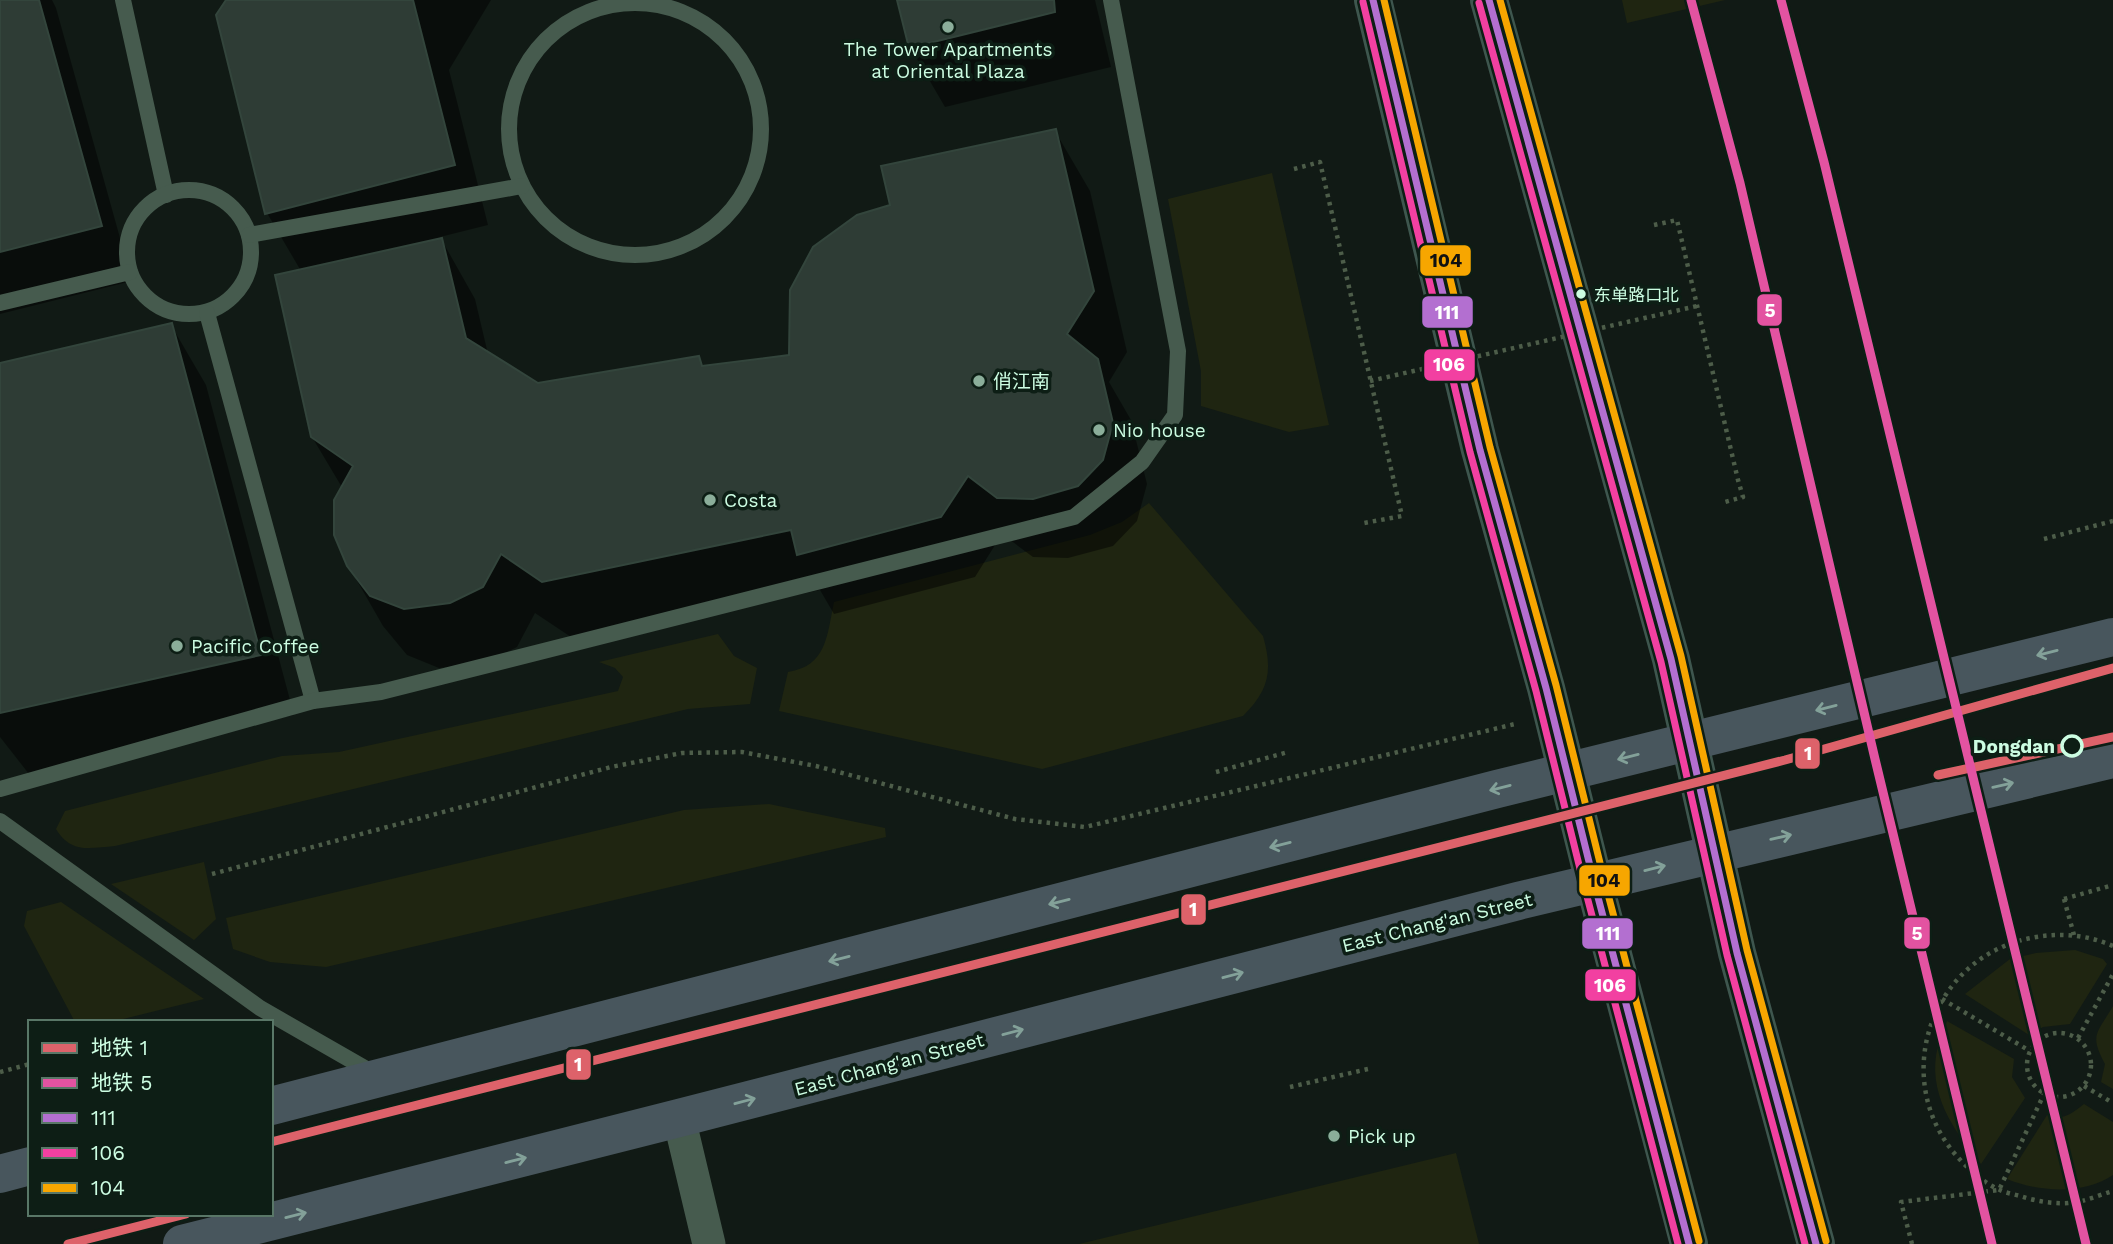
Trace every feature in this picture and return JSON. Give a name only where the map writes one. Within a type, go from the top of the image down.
[{"type":"highway","points":[[273,1106],[1566,772],[2113,637]]},
{"type":"highway","name":"East Chang'an Street","points":[[182,1244],[1594,882],[2113,759]]},
{"type":"highway","points":[[0,1174],[28,1167]]},
{"type":"main road","points":[[1373,0],[1480,450],[1553,715],[1689,1244]]},
{"type":"main road","points":[[1489,0],[1671,659],[1737,953],[1816,1244]]},
{"type":"street","points":[[679,1118],[709,1244]]},
{"type":"lane","points":[[123,0],[166,195]]},
{"type":"lane","points":[[0,789],[313,701],[381,692],[1073,517],[1142,462],[1175,415],[1178,351],[1111,0]]},
{"type":"lane","points":[[632,2],[674,8],[712,28],[741,59],[759,98],[762,139],[752,178],[730,213],[698,238],[660,253],[619,254],[579,243],[546,219],[522,186],[509,146],[510,104],[526,64],[553,32],[590,10],[632,2]]},
{"type":"lane","points":[[249,235],[522,186]]},
{"type":"lane","points":[[186,190],[207,193],[226,202],[240,216],[249,235],[251,256],[246,277],[235,295],[207,313],[180,314],[163,309],[149,300],[137,287],[130,272],[126,253],[129,235],[137,218],[149,204],[166,195],[186,190]]},
{"type":"lane","points":[[0,303],[130,272]]},
{"type":"lane","points":[[207,313],[313,701]]},
{"type":"lane","points":[[0,821],[260,1008],[383,1079]]},
{"type":"path","points":[[1294,169],[1320,162],[1402,516],[1364,523]]},
{"type":"path","points":[[1654,225],[1677,220],[1744,497],[1725,502]]},
{"type":"path","points":[[1370,381],[1696,306]]},
{"type":"path","points":[[2044,538],[2113,521]]},
{"type":"path","points":[[212,874],[611,767],[682,753],[742,752],[816,766],[1015,819],[1085,827],[1553,715]]},
{"type":"path","points":[[1216,772],[1288,752]]},
{"type":"path","points":[[2074,934],[2064,899],[2113,886]]},
{"type":"path","points":[[2113,946],[2074,934],[2035,936],[1998,948],[1966,970],[1942,999],[1927,1033],[1923,1070],[1928,1107],[1944,1141],[1968,1169],[1999,1190],[2037,1202],[2077,1202],[2113,1191]]},
{"type":"path","points":[[2078,1038],[2113,974]]},
{"type":"path","points":[[1942,999],[2030,1051]]},
{"type":"path","points":[[2051,1034],[2070,1034],[2086,1046],[2091,1056],[2090,1077],[2076,1093],[2065,1097],[2044,1094],[2035,1087],[2027,1070],[2030,1051],[2035,1043],[2051,1034]]},
{"type":"path","points":[[0,1072],[28,1065]]},
{"type":"path","points":[[1290,1087],[1368,1069]]},
{"type":"path","points":[[2084,1086],[2113,1103]]},
{"type":"path","points":[[1999,1190],[2044,1094]]},
{"type":"path","points":[[1912,1244],[1901,1202],[1999,1190]]},
{"type":"green space","points":[[1622,0],[1725,0],[1627,23]]},
{"type":"green space","points":[[1272,173],[1329,425],[1289,432],[1201,406],[1201,371],[1168,199]]},
{"type":"green space","points":[[1149,503],[1263,636],[1268,660],[1266,679],[1252,707],[1243,716],[1042,769],[779,711],[788,672],[811,663],[823,647],[834,602],[1090,535],[1122,522]]},
{"type":"green space","points":[[718,634],[734,656],[757,668],[750,704],[688,709],[115,846],[75,846],[56,829],[65,811],[282,756],[339,752],[618,691],[623,677],[615,668],[599,662]]},
{"type":"green space","points":[[769,804],[885,828],[886,837],[326,967],[270,962],[233,949],[226,918],[684,810]]},
{"type":"green space","points":[[204,862],[216,919],[194,940],[111,884]]},
{"type":"green space","points":[[61,902],[204,999],[119,1020],[74,1020],[24,926],[27,911]]},
{"type":"green space","points":[[2075,950],[2103,959],[2107,964],[2070,1024],[2043,1027],[2029,1035],[1965,994],[2010,959],[2036,953]]},
{"type":"green space","points":[[2113,1006],[2113,1089],[2101,1082],[2105,1064],[2096,1040],[2099,1029]]},
{"type":"green space","points":[[1947,1021],[2014,1059],[2012,1077],[2025,1098],[1981,1164],[1952,1124],[1939,1095],[1935,1063]]},
{"type":"green space","points":[[2084,1104],[2113,1122],[2113,1175],[2089,1186],[2061,1189],[2033,1187],[2007,1179],[2047,1115],[2062,1117]]},
{"type":"green space","points":[[1456,1153],[1479,1244],[1079,1244]]},
{"type":"building","points":[[0,0],[39,0],[102,226],[0,252]]},
{"type":"building","points":[[226,0],[413,0],[455,165],[265,214],[216,15]]},
{"type":"building","name":"The Tower Apartments at Oriental Plaza","points":[[897,0],[1054,0],[1055,12],[909,48]]},
{"type":"building","points":[[1056,129],[1094,291],[1067,334],[1098,359],[1113,423],[1103,460],[1078,486],[1033,499],[997,498],[968,476],[941,517],[797,555],[791,530],[542,582],[501,554],[483,587],[450,603],[404,609],[370,596],[347,566],[334,535],[334,500],[353,466],[311,437],[275,275],[442,238],[466,338],[538,383],[699,356],[702,366],[789,355],[790,290],[813,247],[857,215],[890,205],[881,166]]},
{"type":"building","points":[[172,323],[261,655],[0,713],[0,363]]},
{"type":"metro line","name":"5","points":[[1691,0],[1740,183],[1992,1244]]},
{"type":"metro line","name":"5","points":[[1781,0],[1824,162],[2086,1244]]},
{"type":"metro line","name":"1","points":[[273,1141],[1785,760],[2113,668]]},
{"type":"metro line","name":"1","points":[[1938,775],[2113,737]]},
{"type":"metro line","name":"1","points":[[68,1244],[178,1216]]},
{"type":"transit line","name":"111","points":[[1373,0],[1480,450],[1546,688],[1689,1244]]},
{"type":"transit line","name":"104","points":[[1384,0],[1490,447],[1556,685],[1699,1241]]},
{"type":"transit line","name":"111","points":[[1489,0],[1671,659],[1737,953],[1816,1244]]},
{"type":"transit line","name":"104","points":[[1500,0],[1681,656],[1747,950],[1826,1241]]},
{"type":"transit line","name":"106","points":[[1363,2],[1470,452],[1536,691],[1678,1244]]},
{"type":"transit line","name":"106","points":[[1479,3],[1661,662],[1727,955],[1805,1244]]},
{"type":"place","name":"The Tower Apartments at Oriental Plaza","points":[[948,27]]},
{"type":"place","name":"东单路口北","points":[[1581,294]]},
{"type":"place","name":"俏江南","points":[[979,381]]},
{"type":"place","name":"Nio house","points":[[1099,430]]},
{"type":"place","name":"Costa","points":[[710,500]]},
{"type":"place","name":"Pacific Coffee","points":[[177,646]]},
{"type":"place","name":"Dongdan","points":[[2072,746]]},
{"type":"place","name":"Pick up","points":[[1334,1136]]}]
